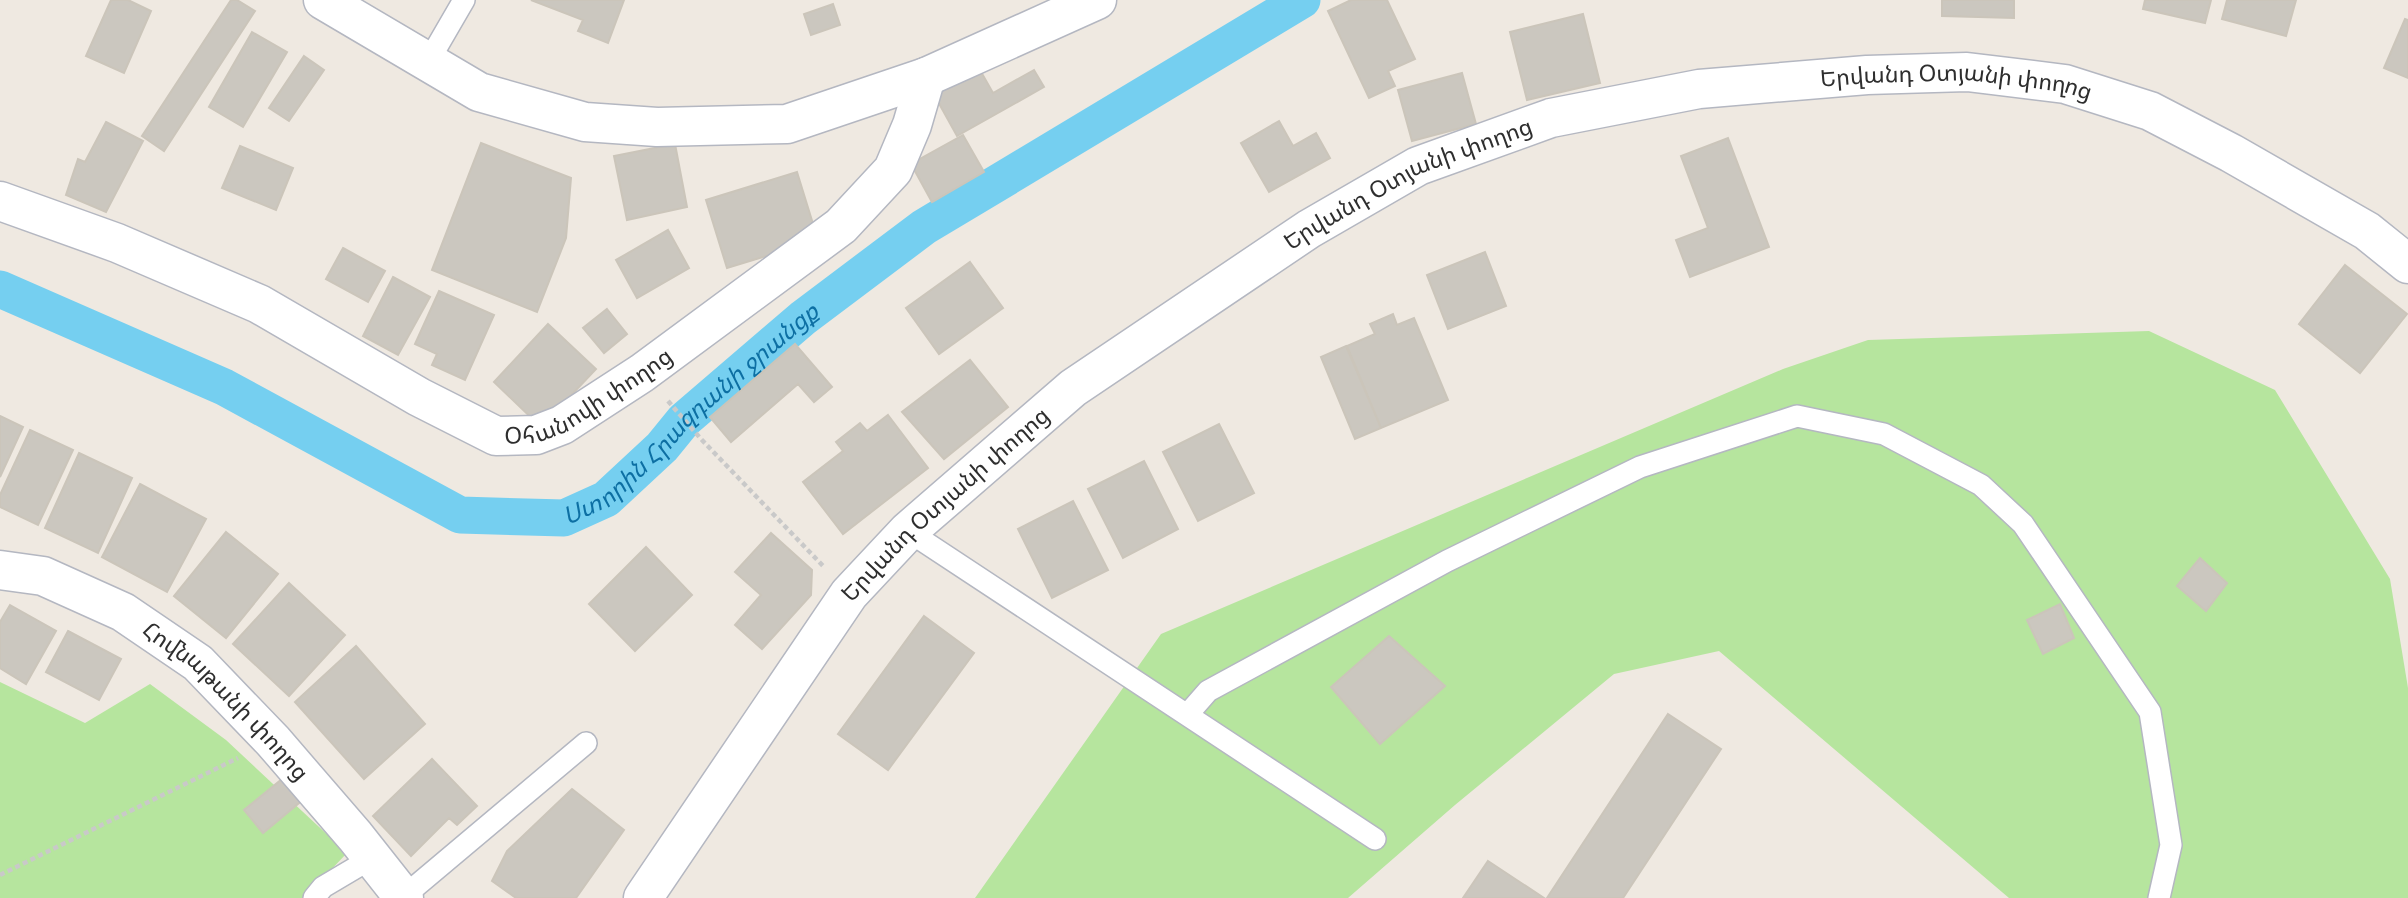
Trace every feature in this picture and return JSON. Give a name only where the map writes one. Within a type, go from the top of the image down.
[{"type":"street","points":[[323,0],[479,92],[586,122],[657,127],[787,124],[926,77],[1097,0]]},
{"type":"street","name":"Երվանդ Օտյանի փողոց","points":[[643,898],[849,594],[908,531],[1073,388],[1309,229],[1419,166],[1551,118],[1699,89],[1867,75],[1967,72],[2066,85],[2150,111],[2231,153],[2367,231],[2408,264]]},
{"type":"street","name":"Օհանովի փողոց","points":[[0,201],[117,243],[259,304],[419,397],[496,436],[536,435],[562,425],[642,373],[841,226],[893,170],[912,125],[926,77]]},
{"type":"street","name":"Հովնաթանի փողոց","points":[[0,569],[43,576],[123,612],[198,663],[273,741],[404,897]]},
{"type":"lane","points":[[428,62],[464,0]]},
{"type":"lane","points":[[1187,715],[1208,691],[1459,555],[1640,467],[1797,415],[1884,434],[1981,485],[2023,524],[2150,712],[2171,845],[2159,898]]},
{"type":"lane","points":[[908,531],[1375,839]]},
{"type":"lane","points":[[404,897],[586,743]]},
{"type":"lane","points":[[314,898],[323,887],[372,858]]},
{"type":"path","points":[[671,405],[829,572]]},
{"type":"path","points":[[0,875],[273,741]]},
{"type":"green space","points":[[2149,331],[2275,390],[2390,579],[2408,688],[2408,898],[2009,898],[1719,651],[1614,674],[1455,805],[1348,898],[975,898],[1161,634],[1783,369],[1868,340]]},
{"type":"green space","points":[[0,682],[85,723],[150,684],[226,740],[347,853],[304,898],[0,898]]},
{"type":"building","points":[[111,0],[128,0],[151,11],[124,73],[86,56]]},
{"type":"building","points":[[231,0],[237,0],[255,11],[164,151],[142,136]]},
{"type":"building","points":[[531,0],[624,0],[608,43],[578,31],[583,20]]},
{"type":"building","points":[[1351,0],[1387,0],[1415,59],[1388,71],[1395,86],[1369,98],[1328,11]]},
{"type":"building","points":[[1942,0],[2014,0],[2014,18],[1942,16]]},
{"type":"building","points":[[2145,0],[2211,0],[2205,23],[2143,9]]},
{"type":"building","points":[[2227,0],[2296,0],[2286,36],[2222,19]]},
{"type":"building","points":[[833,4],[840,25],[811,35],[804,14]]},
{"type":"building","points":[[1583,14],[1600,83],[1527,100],[1510,32]]},
{"type":"building","points":[[2405,19],[2408,20],[2408,78],[2384,68]]},
{"type":"building","points":[[252,32],[287,52],[243,127],[209,107]]},
{"type":"building","points":[[304,56],[324,70],[289,121],[269,108]]},
{"type":"building","points":[[976,63],[993,93],[1034,70],[1044,87],[957,136],[931,89]]},
{"type":"building","points":[[1462,73],[1476,124],[1412,141],[1398,90]]},
{"type":"building","points":[[1279,121],[1293,146],[1316,133],[1330,158],[1269,192],[1241,143]]},
{"type":"building","points":[[106,122],[143,141],[106,212],[66,195],[78,159],[85,162]]},
{"type":"building","points":[[963,135],[984,172],[932,202],[911,164]]},
{"type":"building","points":[[1728,138],[1769,247],[1690,277],[1676,240],[1708,228],[1681,156]]},
{"type":"building","points":[[481,143],[571,178],[566,238],[537,312],[432,270]]},
{"type":"building","points":[[675,144],[687,207],[627,220],[614,156]]},
{"type":"building","points":[[240,146],[293,168],[276,210],[222,188]]},
{"type":"building","points":[[797,172],[818,240],[727,268],[706,200]]},
{"type":"building","points":[[668,230],[689,268],[637,298],[616,260]]},
{"type":"building","points":[[343,248],[385,271],[368,302],[326,279]]},
{"type":"building","points":[[1485,252],[1506,306],[1448,329],[1427,275]]},
{"type":"building","points":[[970,262],[1003,308],[939,354],[906,308]]},
{"type":"building","points":[[2345,265],[2407,314],[2360,373],[2299,324]]},
{"type":"building","points":[[393,277],[430,297],[398,355],[363,336]]},
{"type":"building","points":[[439,291],[494,315],[465,380],[432,365],[437,354],[415,344]]},
{"type":"building","points":[[607,309],[627,334],[604,353],[583,328]]},
{"type":"building","points":[[1393,314],[1397,325],[1414,318],[1448,400],[1381,428],[1347,346],[1375,334],[1370,324]]},
{"type":"building","points":[[548,324],[596,369],[541,427],[494,382]]},
{"type":"building","points":[[795,344],[832,387],[814,402],[798,384],[731,442],[710,417]]},
{"type":"building","points":[[1346,346],[1381,428],[1355,439],[1321,357]]},
{"type":"building","points":[[970,360],[1008,407],[944,459],[902,412]]},
{"type":"building","points":[[888,415],[928,468],[843,534],[803,482],[843,451],[836,442],[860,423],[867,431]]},
{"type":"building","points":[[0,416],[23,427],[0,477]]},
{"type":"building","points":[[1219,424],[1254,493],[1198,521],[1163,452]]},
{"type":"building","points":[[30,430],[73,450],[38,525],[0,507],[0,495]]},
{"type":"building","points":[[79,453],[132,478],[98,553],[45,528]]},
{"type":"building","points":[[1144,461],[1178,529],[1123,558],[1088,489]]},
{"type":"building","points":[[140,484],[206,519],[167,592],[102,557]]},
{"type":"building","points":[[1073,501],[1108,570],[1052,598],[1018,529]]},
{"type":"building","points":[[226,532],[278,574],[226,638],[174,596]]},
{"type":"building","points":[[771,533],[812,570],[811,595],[762,649],[735,625],[761,595],[735,572]]},
{"type":"building","points":[[646,547],[692,595],[635,651],[589,604]]},
{"type":"building","points":[[2200,558],[2227,583],[2206,611],[2177,586]]},
{"type":"building","points":[[289,583],[345,635],[289,696],[233,644]]},
{"type":"building","points":[[2060,604],[2074,638],[2043,654],[2027,620]]},
{"type":"building","points":[[10,605],[56,631],[26,684],[0,668],[0,622]]},
{"type":"building","points":[[924,616],[974,653],[888,770],[838,734]]},
{"type":"building","points":[[68,631],[121,659],[99,700],[46,672]]},
{"type":"building","points":[[1389,636],[1445,686],[1380,744],[1331,687]]},
{"type":"building","points":[[356,646],[425,724],[364,779],[295,702]]},
{"type":"building","points":[[1668,714],[1721,749],[1623,898],[1547,898]]},
{"type":"building","points":[[432,759],[477,806],[457,825],[449,818],[411,856],[373,816]]},
{"type":"building","points":[[287,775],[305,798],[263,833],[244,810]]},
{"type":"building","points":[[572,789],[624,830],[576,898],[516,898],[492,881],[507,851]]},
{"type":"building","points":[[1488,861],[1544,898],[1463,898]]},
{"type":"waterway","name":"Ստորին Հրազդանի ջրանցք","points":[[0,289],[224,387],[460,515],[564,518],[606,499],[662,447],[684,420],[803,318],[924,227],[1302,0]]}]
